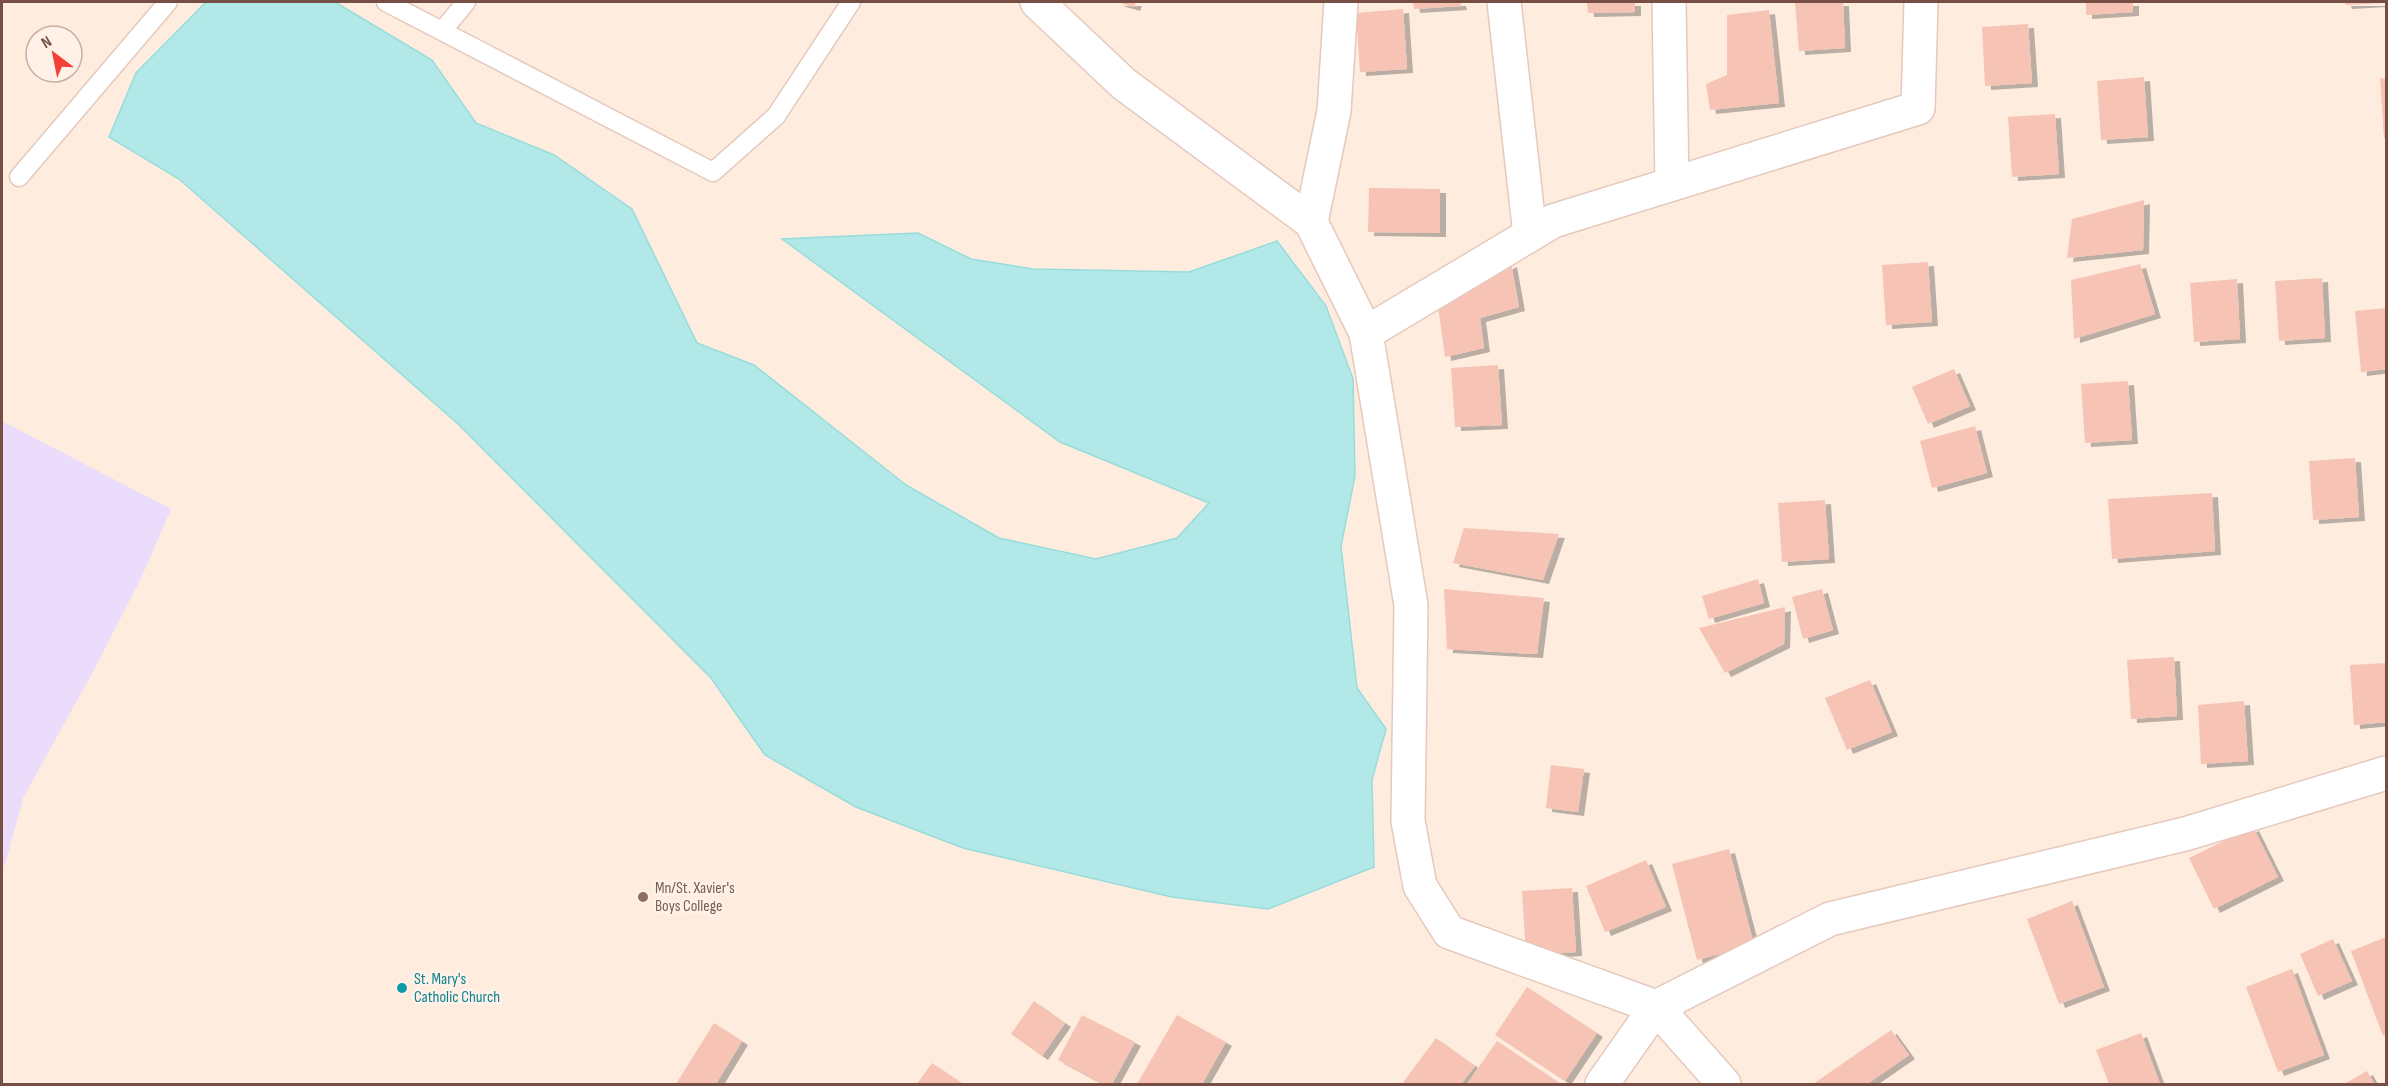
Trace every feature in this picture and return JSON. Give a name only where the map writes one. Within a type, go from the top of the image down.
[{"type":"street","points":[[1037,2],[1124,84],[1311,222],[1366,333],[1411,605],[1408,821],[1420,886],[1449,932],[1656,1006],[1724,1084]]},
{"type":"street","points":[[1311,222],[1334,111],[1341,2]]},
{"type":"street","points":[[1504,2],[1530,235]]},
{"type":"street","points":[[1669,2],[1672,184]]},
{"type":"street","points":[[1366,333],[1553,221],[1918,108],[1922,2]]},
{"type":"street","points":[[1602,1084],[1656,1006],[1830,919],[2185,834],[2386,773]]},
{"type":"lane","points":[[19,177],[168,2]]},
{"type":"lane","points":[[386,2],[713,172],[776,116],[851,2]]},
{"type":"lane","points":[[443,30],[466,2]]},
{"type":"shaded area","points":[[2,421],[171,509],[142,576],[95,668],[23,798],[5,865],[2,865]]},
{"type":"water","points":[[206,2],[335,2],[432,60],[476,123],[554,155],[632,209],[697,343],[754,365],[906,485],[999,538],[1096,559],[1177,538],[1209,503],[1060,442],[782,239],[918,233],[971,259],[1033,269],[1189,272],[1277,241],[1326,306],[1353,379],[1355,476],[1341,546],[1357,688],[1386,729],[1372,780],[1374,867],[1268,909],[1172,897],[963,848],[856,807],[765,755],[711,678],[458,424],[179,179],[109,137],[136,73]]},
{"type":"building","points":[[1117,2],[1136,2],[1134,7]]},
{"type":"building","points":[[1413,2],[1460,2],[1461,6],[1414,9]]},
{"type":"building","points":[[1587,2],[1635,2],[1635,12],[1588,13]]},
{"type":"building","points":[[1795,2],[1843,2],[1845,48],[1799,51]]},
{"type":"building","points":[[2086,2],[2133,2],[2133,12],[2086,15]]},
{"type":"building","points":[[2345,2],[2382,2],[2382,3],[2346,5]]},
{"type":"building","points":[[1403,9],[1407,69],[1360,72],[1356,13]]},
{"type":"building","points":[[1769,10],[1779,103],[1710,110],[1706,84],[1727,75],[1727,15]]},
{"type":"building","points":[[2028,24],[2032,83],[1985,86],[1982,27]]},
{"type":"building","points":[[2144,77],[2148,137],[2101,140],[2097,81]]},
{"type":"building","points":[[2380,78],[2386,79],[2386,138],[2384,138]]},
{"type":"building","points":[[2055,114],[2059,174],[2012,177],[2008,117]]},
{"type":"building","points":[[1369,188],[1440,189],[1440,233],[1368,232]]},
{"type":"building","points":[[2144,200],[2143,250],[2067,258],[2072,219]]},
{"type":"building","points":[[1928,262],[1932,322],[1886,325],[1882,265]]},
{"type":"building","points":[[1511,263],[1519,307],[1480,318],[1484,348],[1445,357],[1437,299]]},
{"type":"building","points":[[2140,264],[2155,314],[2074,339],[2071,280]]},
{"type":"building","points":[[2322,278],[2325,338],[2279,341],[2275,281]]},
{"type":"building","points":[[2237,279],[2240,339],[2194,342],[2190,283]]},
{"type":"building","points":[[2386,308],[2386,369],[2361,372],[2355,311]]},
{"type":"building","points":[[1498,365],[1502,425],[1455,427],[1451,368]]},
{"type":"building","points":[[1954,369],[1970,406],[1928,424],[1912,387]]},
{"type":"building","points":[[2128,381],[2132,440],[2085,443],[2081,384]]},
{"type":"building","points":[[1975,426],[1987,473],[1932,488],[1920,441]]},
{"type":"building","points":[[2355,458],[2359,517],[2313,520],[2309,461]]},
{"type":"building","points":[[2212,493],[2215,551],[2112,559],[2108,499]]},
{"type":"building","points":[[1825,500],[1829,559],[1782,562],[1778,503]]},
{"type":"building","points":[[1464,528],[1559,534],[1543,580],[1453,563]]},
{"type":"building","points":[[1758,579],[1764,603],[1709,619],[1702,596]]},
{"type":"building","points":[[1444,589],[1544,598],[1537,654],[1447,649]]},
{"type":"building","points":[[1822,589],[1833,630],[1803,639],[1792,597]]},
{"type":"building","points":[[1785,607],[1784,644],[1725,673],[1699,628]]},
{"type":"building","points":[[2174,657],[2177,716],[2131,719],[2127,660]]},
{"type":"building","points":[[2386,663],[2386,722],[2354,725],[2350,665]]},
{"type":"building","points":[[1870,680],[1892,732],[1847,750],[1825,698]]},
{"type":"building","points":[[2244,701],[2248,761],[2201,764],[2198,705]]},
{"type":"building","points":[[1551,765],[1584,769],[1578,812],[1546,808]]},
{"type":"building","points":[[2253,827],[2278,877],[2214,909],[2189,858]]},
{"type":"building","points":[[1729,849],[1754,945],[1697,960],[1672,864]]},
{"type":"building","points":[[1646,860],[1666,907],[1605,932],[1586,886]]},
{"type":"building","points":[[1572,888],[1576,952],[1526,955],[1522,891]]},
{"type":"building","points":[[2072,901],[2104,987],[2059,1004],[2027,919]]},
{"type":"building","points":[[2386,937],[2386,1035],[2383,1036],[2351,951]]},
{"type":"building","points":[[2333,939],[2352,981],[2318,996],[2300,954]]},
{"type":"building","points":[[2292,969],[2324,1055],[2278,1072],[2246,987]]},
{"type":"building","points":[[1527,987],[1597,1033],[1565,1081],[1495,1035]]},
{"type":"building","points":[[1034,1001],[1065,1023],[1042,1056],[1011,1034]]},
{"type":"building","points":[[1082,1015],[1135,1042],[1112,1084],[1103,1084],[1058,1060]]},
{"type":"building","points":[[1177,1015],[1226,1042],[1202,1084],[1137,1084]]},
{"type":"building","points":[[714,1023],[742,1041],[716,1084],[676,1084]]},
{"type":"building","points":[[1891,1030],[1909,1055],[1867,1084],[1813,1084]]},
{"type":"building","points":[[2141,1033],[2160,1084],[2109,1084],[2096,1050]]},
{"type":"building","points":[[1436,1038],[1475,1066],[1461,1084],[1402,1084]]},
{"type":"building","points":[[1497,1041],[1561,1084],[1467,1084]]},
{"type":"building","points":[[932,1063],[963,1084],[917,1084]]},
{"type":"building","points":[[2367,1071],[2374,1084],[2344,1084]]},
{"type":"place","name":"Mn/St. Xavier's Boys College","points":[[643,897]]},
{"type":"place","name":"St. Mary's Catholic Church","points":[[402,988]]}]
